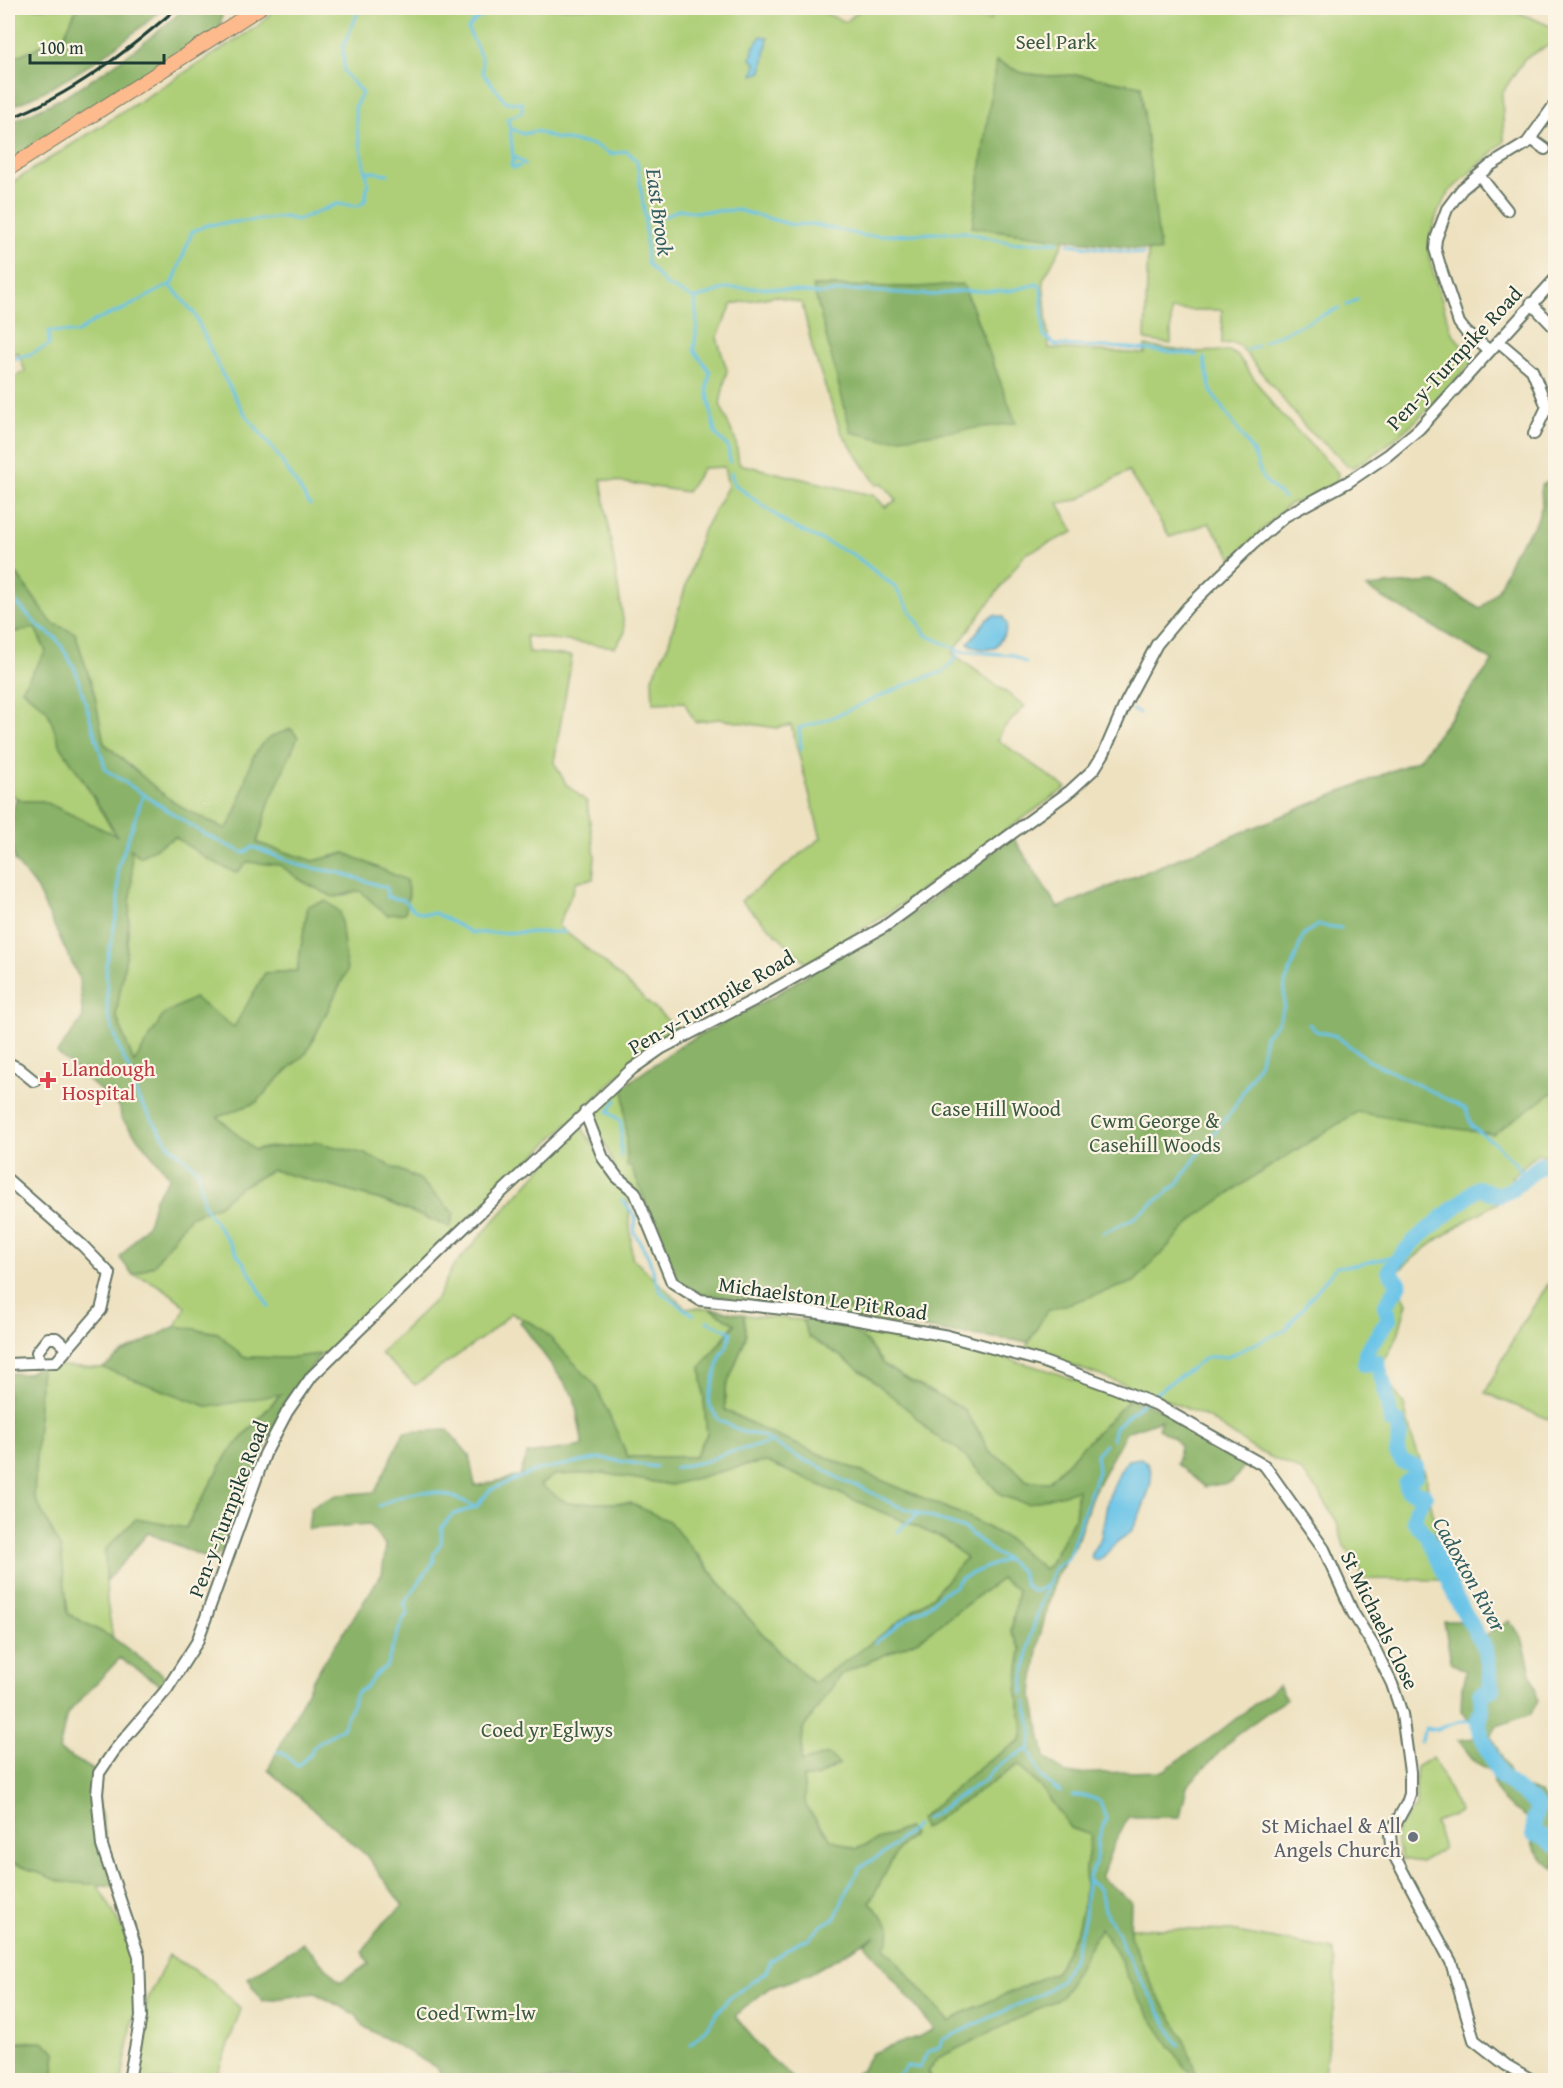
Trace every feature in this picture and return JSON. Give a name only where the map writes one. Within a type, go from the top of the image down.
[{"type":"main road","points":[[8,169],[259,8]]},
{"type":"street","points":[[1490,351],[1466,333],[1459,324],[1435,244],[1450,203],[1462,189],[1491,165],[1525,145],[1552,107]]},
{"type":"street","points":[[1531,139],[1545,149]]},
{"type":"street","points":[[1479,175],[1507,210]]},
{"type":"street","name":"Pen-y-Turnpike Road","points":[[129,2080],[141,2017],[139,1956],[102,1846],[97,1794],[99,1773],[114,1751],[166,1689],[197,1642],[265,1454],[287,1412],[312,1376],[632,1069],[662,1048],[758,998],[884,927],[1070,791],[1094,769],[1157,644],[1188,607],[1285,516],[1348,482],[1389,455],[1419,429],[1556,278]]},
{"type":"street","points":[[1531,303],[1556,329]]},
{"type":"street","points":[[1498,341],[1532,370],[1551,409],[1534,434]]},
{"type":"street","points":[[8,1063],[34,1081]]},
{"type":"street","name":"Michaelston Le Pit Road","points":[[585,1112],[603,1158],[616,1177],[635,1192],[672,1282],[700,1300],[820,1313],[948,1336],[1041,1361],[1155,1404]]},
{"type":"street","points":[[8,1180],[83,1246],[110,1274],[101,1310],[56,1362],[8,1364]]},
{"type":"street","points":[[40,1363],[37,1352],[48,1338],[56,1338],[68,1349]]},
{"type":"street","name":"St Michaels Close","points":[[1155,1404],[1265,1466],[1324,1549],[1353,1613],[1373,1645],[1392,1684],[1402,1714],[1409,1761],[1410,1794],[1392,1826],[1390,1845],[1451,1962],[1474,2040],[1506,2065],[1532,2080]]},
{"type":"green space","points":[[8,8],[80,8],[75,12],[64,36],[8,60]]},
{"type":"green space","points":[[80,8],[164,8],[128,38],[71,77],[8,108],[8,60],[64,36],[75,12]]},
{"type":"green space","points":[[185,8],[223,8],[220,29],[8,163],[8,124],[89,82],[145,42]]},
{"type":"green space","name":"Seel Park","points":[[276,8],[811,8],[846,22],[862,8],[951,8],[990,20],[996,8],[1089,8],[1110,12],[1130,8],[1501,8],[1555,28],[1555,42],[1525,58],[1502,93],[1504,142],[1450,191],[1438,212],[1431,233],[1429,258],[1451,331],[1473,361],[1404,431],[1354,467],[1347,466],[1307,429],[1240,346],[1233,343],[1222,344],[1222,310],[1171,310],[1171,344],[1145,340],[1148,250],[1160,251],[1080,75],[1048,76],[1022,73],[997,61],[973,227],[1065,239],[1043,280],[1049,348],[1145,354],[1145,346],[1191,352],[1229,351],[1240,359],[1275,408],[1338,473],[1337,481],[1305,500],[1287,506],[1233,558],[1209,523],[1170,537],[1128,471],[1078,500],[1058,503],[1074,532],[1025,554],[952,653],[1025,706],[1003,729],[998,740],[1066,788],[878,920],[807,963],[741,901],[821,838],[791,725],[776,728],[719,719],[695,722],[684,702],[653,703],[652,678],[668,645],[701,535],[728,486],[724,467],[703,468],[687,492],[601,479],[625,632],[615,647],[526,636],[528,652],[572,656],[554,762],[566,784],[587,802],[595,856],[593,879],[577,881],[558,926],[605,963],[677,1029],[622,1072],[328,1353],[288,1358],[242,1357],[218,1333],[176,1326],[186,1307],[161,1287],[133,1275],[154,1265],[189,1217],[219,1205],[239,1188],[272,1170],[380,1200],[451,1227],[276,1146],[254,1150],[218,1117],[257,1102],[307,1052],[347,971],[308,906],[297,971],[265,973],[234,1028],[164,1014],[134,1064],[116,1015],[126,956],[132,880],[131,849],[140,856],[175,837],[206,858],[280,865],[302,881],[337,897],[360,891],[345,853],[314,861],[257,843],[269,803],[252,760],[233,821],[225,829],[184,809],[159,791],[104,743],[94,692],[75,633],[52,623],[8,562],[8,381],[25,371],[18,352],[8,356],[8,185],[258,26]],"holes":[[[814,286],[916,287],[969,298],[1015,423],[827,337]],[[775,296],[802,303],[813,351],[841,432],[877,485],[882,483],[897,500],[885,507],[875,496],[739,464],[736,442],[720,404],[727,370],[717,338],[732,304]]]},
{"type":"green space","points":[[996,61],[1022,73],[1048,76],[1080,75],[1141,86],[1160,252],[972,227]]},
{"type":"green space","points":[[963,284],[1016,423],[885,440],[851,432],[813,286],[916,287]]},
{"type":"green space","name":"Case Hill Wood","points":[[1555,479],[1555,1091],[1493,1134],[1357,1112],[1253,1177],[1196,1217],[1134,1282],[1047,1311],[1029,1342],[945,1332],[842,1308],[702,1295],[678,1280],[631,1166],[627,1167],[624,1086],[685,1043],[773,997],[857,942],[904,920],[1013,837],[1058,908],[1419,760],[1493,661],[1366,588],[1436,582],[1480,609],[1498,590],[1514,552],[1536,523],[1542,506],[1541,485]]},
{"type":"green space","points":[[8,562],[52,623],[75,633],[94,692],[104,743],[159,791],[184,809],[225,829],[238,808],[253,757],[269,738],[291,729],[298,737],[269,803],[257,843],[314,861],[345,853],[406,880],[409,894],[405,913],[387,915],[360,891],[333,897],[302,881],[280,865],[248,862],[236,873],[206,858],[175,837],[140,857],[131,849],[132,880],[126,956],[116,1015],[134,1063],[164,1014],[194,998],[234,1027],[265,973],[297,971],[308,906],[326,901],[340,912],[347,971],[307,1052],[257,1102],[218,1117],[254,1150],[316,1142],[365,1154],[419,1179],[454,1213],[450,1227],[381,1200],[272,1170],[239,1188],[219,1205],[189,1217],[154,1265],[133,1275],[120,1258],[149,1222],[155,1198],[170,1177],[121,1118],[120,1108],[57,1053],[83,1018],[79,978],[36,888],[15,861],[8,832],[16,799],[43,801],[117,836],[61,747],[47,710],[22,689],[46,651],[35,628],[8,633]]},
{"type":"green space","points":[[35,628],[46,652],[22,689],[47,710],[61,747],[117,838],[43,801],[25,801],[8,794],[8,633]]},
{"type":"green space","name":"Case Hill Wood","points":[[1493,661],[1555,692],[1555,1156],[1537,1154],[1511,1177],[1521,1190],[1438,1239],[1393,1276],[1407,1303],[1398,1335],[1380,1369],[1404,1405],[1410,1432],[1425,1474],[1448,1580],[1362,1579],[1360,1566],[1344,1546],[1336,1520],[1316,1488],[1300,1470],[1257,1451],[1207,1417],[1154,1395],[1025,1349],[1029,1342],[704,1299],[673,1281],[637,1192],[619,1177],[593,1117],[601,1103],[685,1043],[773,997],[857,942],[904,920],[1013,837],[1058,908],[1418,760]]},
{"type":"green space","points":[[580,1125],[628,1197],[632,1258],[686,1308],[709,1308],[735,1323],[701,1367],[707,1434],[694,1457],[628,1457],[623,1446],[541,1328],[511,1313],[488,1334],[415,1385],[380,1353],[438,1297],[452,1268]]},
{"type":"green space","points":[[1555,1274],[1555,1422],[1485,1393],[1520,1327]]},
{"type":"green space","name":"Coed yr Eglwys","points":[[709,1308],[744,1315],[746,1337],[725,1390],[725,1410],[772,1434],[968,1517],[1007,1538],[1044,1569],[1049,1565],[1075,1517],[1078,1490],[1028,1504],[1002,1496],[958,1449],[932,1434],[912,1413],[868,1376],[809,1337],[802,1320],[837,1318],[868,1343],[883,1364],[964,1409],[989,1452],[1010,1464],[1027,1481],[1048,1482],[1130,1399],[1162,1409],[1248,1461],[1232,1482],[1205,1487],[1177,1464],[1180,1445],[1174,1438],[1158,1429],[1161,1420],[1126,1432],[1093,1493],[1077,1541],[1055,1579],[1040,1636],[1032,1693],[1045,1757],[1066,1774],[1163,1771],[1215,1735],[1279,1685],[1286,1699],[1236,1735],[1187,1786],[1180,1817],[1128,1817],[1112,1848],[1101,1878],[1131,1901],[1130,1936],[1155,1991],[1183,2036],[1196,2073],[1185,2068],[1136,1995],[1115,1949],[1100,1928],[1062,1997],[938,2058],[927,2072],[931,2080],[847,2080],[862,2069],[872,2053],[934,2029],[865,1944],[876,1936],[807,1975],[769,1988],[735,2016],[766,2054],[795,2080],[446,2080],[437,2068],[363,2026],[356,2015],[315,1993],[262,2001],[248,1978],[303,1943],[340,1982],[369,1964],[362,1952],[382,1924],[403,1906],[366,1855],[268,1770],[314,1677],[382,1574],[386,1546],[369,1524],[308,1529],[311,1507],[337,1495],[375,1492],[404,1432],[448,1430],[469,1455],[475,1486],[520,1476],[527,1454],[583,1446],[574,1396],[520,1322],[523,1319],[541,1328],[596,1386],[628,1457],[695,1457],[707,1434],[701,1367],[735,1324]],"holes":[[[767,1462],[944,1539],[966,1558],[934,1595],[813,1683],[777,1650],[669,1521],[630,1503],[567,1503],[540,1485],[554,1475],[602,1473],[671,1485],[741,1466]],[[1001,1579],[1018,1590],[1011,1632],[1021,1649],[1017,1693],[1023,1728],[1021,1740],[981,1766],[920,1819],[923,1829],[1018,1765],[1044,1791],[1071,1828],[1091,1835],[1084,1901],[1077,1930],[1056,1972],[961,2014],[950,2022],[884,1947],[889,1941],[890,1927],[870,1902],[898,1849],[913,1834],[907,1828],[856,1849],[831,1839],[806,1807],[803,1778],[816,1777],[839,1764],[828,1754],[801,1762],[803,1729],[841,1674],[918,1640]]]},
{"type":"green space","points":[[744,1315],[802,1320],[809,1337],[868,1376],[912,1413],[932,1434],[958,1449],[1002,1496],[1078,1490],[1075,1517],[1049,1565],[1044,1569],[1007,1538],[968,1517],[772,1434],[725,1410],[725,1390],[746,1337]]},
{"type":"green space","points":[[837,1318],[957,1345],[1044,1369],[1130,1399],[1048,1482],[1027,1481],[1010,1464],[989,1452],[980,1433],[963,1409],[883,1364],[868,1343]]},
{"type":"green space","points":[[176,1326],[218,1333],[243,1357],[288,1358],[321,1354],[280,1412],[224,1549],[212,1560],[148,1533],[106,1582],[105,1550],[136,1519],[186,1528],[227,1455],[281,1394],[209,1407],[103,1368],[124,1352]]},
{"type":"green space","points":[[41,1365],[103,1368],[209,1407],[281,1393],[227,1455],[185,1528],[136,1519],[105,1550],[107,1602],[113,1638],[68,1614],[61,1549],[34,1498]]},
{"type":"green space","points":[[41,1365],[34,1496],[61,1549],[68,1614],[113,1638],[171,1681],[167,1689],[120,1658],[67,1714],[59,1750],[99,1773],[97,1796],[116,1886],[62,1882],[8,1861],[8,1373],[27,1374]]},
{"type":"green space","points":[[767,1462],[944,1539],[966,1558],[934,1595],[813,1683],[745,1614],[698,1555],[630,1503],[567,1503],[539,1485],[554,1475],[603,1473],[671,1485],[741,1466]]},
{"type":"green space","points":[[1001,1579],[1018,1590],[1011,1632],[1021,1649],[1017,1693],[1023,1728],[1021,1740],[981,1766],[920,1819],[924,1828],[1018,1765],[1044,1791],[1071,1828],[1091,1835],[1084,1901],[1077,1930],[1056,1972],[961,2014],[950,2023],[883,1947],[890,1927],[870,1902],[898,1849],[913,1834],[907,1828],[856,1849],[831,1839],[806,1807],[803,1778],[816,1777],[839,1764],[801,1762],[803,1729],[841,1674],[918,1640]]},
{"type":"green space","points":[[1444,1621],[1459,1621],[1486,1635],[1509,1621],[1522,1637],[1538,1700],[1531,1714],[1497,1726],[1491,1736],[1507,1768],[1510,1780],[1541,1794],[1555,1813],[1555,1870],[1534,1849],[1529,1819],[1503,1801],[1496,1790],[1493,1772],[1475,1762],[1458,1740],[1474,1738],[1477,1726],[1461,1711],[1462,1687],[1466,1671],[1451,1662]]},
{"type":"green space","points":[[1433,1757],[1460,1812],[1435,1822],[1443,1849],[1421,1862],[1402,1859],[1396,1835],[1399,1825],[1416,1807],[1416,1767]]},
{"type":"green space","points":[[8,1861],[62,1882],[95,1880],[119,1923],[133,1957],[136,1983],[134,2011],[122,2080],[53,2080],[56,2052],[51,2048],[33,2042],[8,2045]]},
{"type":"green space","points":[[1100,1927],[1231,1931],[1334,1950],[1336,1989],[1324,2073],[1345,2080],[931,2080],[927,2072],[938,2058],[1062,1997]]},
{"type":"green space","points":[[169,1955],[210,1980],[241,2009],[215,2080],[134,2080],[148,1999]]},
{"type":"green space","points":[[42,2042],[56,2052],[53,2080],[8,2080],[8,2045]]},
{"type":"water","points":[[761,36],[768,38],[762,72],[753,75],[756,64],[751,59],[754,46]]},
{"type":"water","points":[[994,615],[1003,617],[1007,625],[1005,633],[995,648],[981,649],[968,643],[987,619]]},
{"type":"water","points":[[1141,1458],[1150,1469],[1151,1482],[1136,1523],[1130,1532],[1103,1557],[1097,1561],[1092,1559],[1091,1554],[1101,1538],[1108,1499],[1120,1471],[1128,1460]]},
{"type":"waterway","name":"East Brook","points":[[8,360],[31,354],[49,345],[49,331],[77,333],[94,321],[124,309],[173,283],[192,232],[207,225],[285,217],[298,220],[337,204],[359,206],[365,201],[368,183],[355,107],[362,93],[344,72],[343,47],[360,8]]},
{"type":"waterway","name":"East Brook","points":[[486,8],[485,15],[474,21],[468,29],[482,59],[483,73],[506,102],[522,103],[522,112],[507,119],[510,128],[523,134],[536,131],[554,138],[594,145],[611,154],[627,151],[637,161],[645,218],[647,263],[666,285],[695,299],[697,325],[694,350],[710,372],[707,388],[715,433],[728,447],[730,462]]},
{"type":"waterway","points":[[510,128],[513,156],[525,164]]},
{"type":"waterway","points":[[515,157],[511,165],[513,168],[520,166]]},
{"type":"waterway","points":[[366,171],[388,174]]},
{"type":"waterway","points":[[645,218],[663,217],[680,209],[694,212],[737,210],[793,225],[811,224],[865,236],[965,232],[1012,243],[1058,242]]},
{"type":"waterway","points":[[1068,244],[1143,254]]},
{"type":"waterway","points":[[695,299],[727,288],[771,288],[819,294],[851,290],[933,295],[961,291],[1009,291],[1038,284],[1041,289],[1044,336],[1056,345],[1129,348],[1197,355]]},
{"type":"waterway","points":[[170,285],[194,313],[221,372],[245,414],[277,454],[310,505]]},
{"type":"waterway","points":[[1347,305],[1358,299]]},
{"type":"waterway","points":[[1263,342],[1339,308]]},
{"type":"waterway","points":[[1248,350],[1257,346]]},
{"type":"waterway","points":[[1204,358],[1211,391],[1253,452],[1263,479],[1284,498]]},
{"type":"waterway","points":[[731,473],[734,484],[789,525],[854,555],[895,587],[926,635],[961,651],[1013,655],[1026,663]]},
{"type":"waterway","points":[[8,597],[15,601],[38,626],[57,639],[75,669],[106,770],[204,834],[244,853],[253,847],[302,866],[341,873],[387,888],[387,897],[404,900],[414,910],[421,913],[435,913],[472,933],[565,932]]},
{"type":"waterway","points":[[801,750],[799,728],[826,720],[915,681],[943,672],[957,657],[956,649]]},
{"type":"waterway","points":[[1132,710],[1139,713]]},
{"type":"waterway","points":[[143,796],[118,867],[118,909],[106,965],[108,1015],[138,1098],[169,1145],[198,1170],[204,1206],[247,1268],[269,1307]]},
{"type":"waterway","points":[[1103,1233],[1132,1219],[1177,1185],[1232,1111],[1260,1062],[1265,1036],[1278,1022],[1284,1007],[1285,984],[1304,934],[1318,925],[1341,928]]},
{"type":"waterway","points":[[1309,1024],[1316,1031],[1336,1036],[1368,1060],[1466,1109],[1472,1127],[1496,1144],[1527,1176]]},
{"type":"waterway","points":[[616,1100],[608,1112],[621,1121],[621,1156]]},
{"type":"waterway","name":"Cadoxton River","points":[[1556,1168],[1542,1164],[1511,1190],[1499,1195],[1478,1188],[1413,1242],[1389,1270],[1399,1285],[1385,1306],[1389,1319],[1366,1352],[1365,1364],[1377,1362],[1386,1392],[1391,1421],[1398,1423],[1400,1433],[1397,1454],[1403,1462],[1416,1467],[1415,1476],[1406,1483],[1408,1490],[1425,1495],[1417,1508],[1414,1520],[1428,1537],[1456,1598],[1486,1650],[1492,1690],[1481,1694],[1482,1709],[1478,1719],[1481,1734],[1500,1776],[1538,1806],[1534,1819],[1534,1834],[1544,1837],[1556,1846]]},
{"type":"waterway","points":[[622,1200],[636,1217],[634,1232],[648,1256],[660,1291],[693,1315]]},
{"type":"waterway","points":[[1149,1398],[1207,1357],[1227,1357],[1285,1330],[1336,1267],[1402,1254]]},
{"type":"waterway","points":[[707,1321],[731,1332],[727,1346],[721,1355],[709,1398],[710,1407],[719,1420],[745,1433],[760,1435],[845,1482],[861,1487],[895,1505],[965,1529],[994,1553],[1021,1571],[1025,1585],[1032,1590],[1036,1591],[1046,1586]]},
{"type":"waterway","points":[[1112,1440],[1115,1427],[1144,1402]]},
{"type":"waterway","points":[[674,1468],[770,1443]]},
{"type":"waterway","points":[[1023,1694],[1030,1638],[1040,1606],[1054,1569],[1068,1558],[1098,1471],[1096,1454],[1105,1445]]},
{"type":"waterway","points":[[277,1752],[282,1752],[297,1766],[311,1754],[313,1747],[342,1728],[357,1692],[367,1686],[376,1673],[386,1667],[401,1624],[408,1612],[404,1604],[434,1561],[433,1555],[441,1543],[442,1527],[452,1515],[476,1507],[490,1490],[537,1470],[601,1458],[656,1467]]},
{"type":"waterway","points":[[379,1506],[405,1495],[428,1492],[450,1496],[476,1507]]},
{"type":"waterway","points":[[898,1532],[919,1514]]},
{"type":"waterway","points":[[875,1643],[907,1618],[928,1606],[942,1593],[954,1587],[961,1578],[1006,1559]]},
{"type":"waterway","points":[[1026,1702],[1033,1735],[1029,1749],[1041,1777],[1060,1792]]},
{"type":"waterway","points":[[1420,1742],[1426,1728],[1436,1729],[1478,1719]]},
{"type":"waterway","points":[[926,1819],[984,1781],[998,1766],[1029,1749]]},
{"type":"waterway","points":[[895,2080],[907,2066],[919,2068],[928,2052],[939,2047],[942,2040],[1043,1993],[1061,1980],[1073,1959],[1085,1917],[1087,1881],[1095,1865],[1098,1840],[1106,1818],[1100,1801],[1086,1796],[1072,1796]]},
{"type":"waterway","points":[[691,2044],[728,1999],[766,1972],[770,1961],[800,1941],[808,1940],[820,1926],[835,1918],[860,1867],[886,1852],[916,1825]]},
{"type":"waterway","points":[[1088,1881],[1099,1889],[1107,1916],[1119,1934],[1123,1948],[1179,2045]]},
{"type":"railway","points":[[8,119],[76,85],[138,41],[177,8]]},
{"type":"place","name":"Llandough Hospital","points":[[48,1080]]},
{"type":"place","name":"St Michael & All Angels Church","points":[[1413,1837]]},
{"type":"park label","name":"Cwm George & Casehill Woods","points":[[1155,1132]]},
{"type":"park label","name":"Coed Twm-lw","points":[[476,2012]]}]
